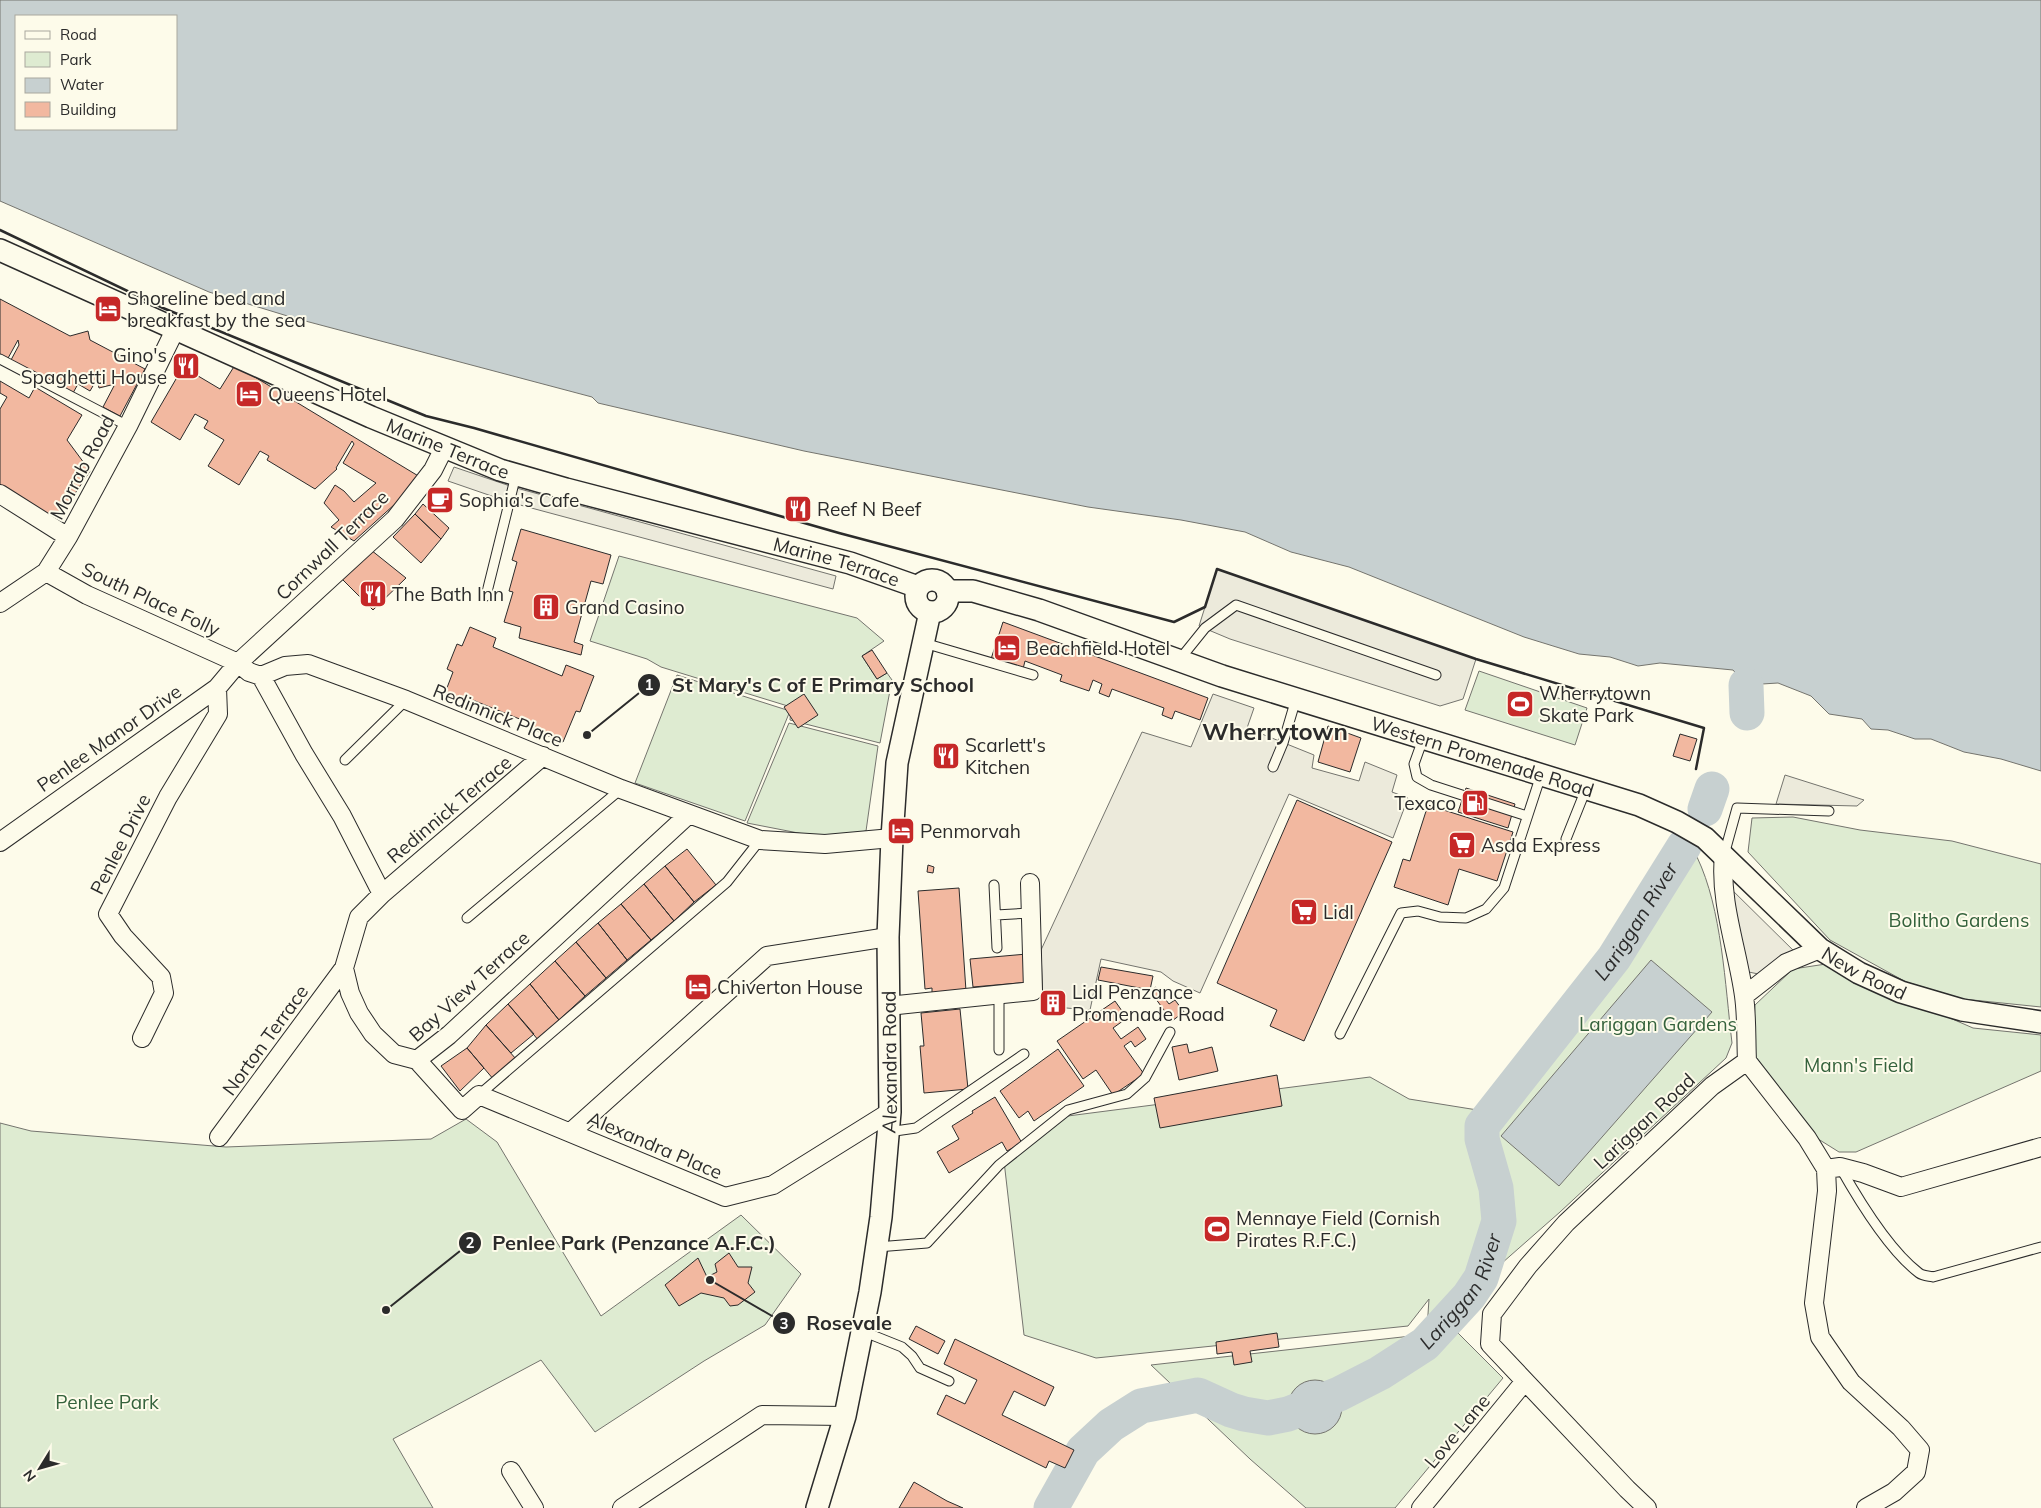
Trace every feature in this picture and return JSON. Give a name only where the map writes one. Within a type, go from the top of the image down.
[{"type":"street","name":"Marine Terrace","points":[[0,250],[175,330],[444,448],[516,475],[850,563],[918,587]]},
{"type":"street","name":"Morrab Road","points":[[0,603],[46,572],[68,537],[128,426],[175,330]]},
{"type":"street","name":"Cornwall Terrace","points":[[238,663],[395,519],[433,470],[444,448]]},
{"type":"street","points":[[0,494],[68,537]]},
{"type":"street","name":"South Place Folly","points":[[46,572],[87,595],[238,663]]},
{"type":"street","points":[[934,580],[942,583],[947,591],[948,598],[944,606],[940,610],[930,612],[921,609],[916,602],[918,587],[926,581],[934,580]]},
{"type":"street","name":"Western Promenade Road","points":[[947,591],[983,593],[1039,610],[1222,676],[1639,805],[1677,822],[1705,838],[1724,856]]},
{"type":"street","name":"Alexandra Road","points":[[821,1506],[846,1416],[881,1218],[889,1122],[888,937],[897,763],[930,612]]},
{"type":"street","points":[[238,663],[249,672],[261,676],[304,754],[342,816],[382,894]]},
{"type":"street","name":"Penlee Manor Drive","points":[[0,842],[217,688],[238,663]]},
{"type":"street","name":"Redinnick Place","points":[[261,676],[285,666],[308,664],[406,700],[621,789],[760,840],[825,844],[892,838]]},
{"type":"street","name":"Penlee Drive","points":[[142,1038],[164,993],[162,977],[123,936],[108,914],[168,797],[218,714],[217,688]]},
{"type":"street","name":"Redinnick Terrace","points":[[382,894],[543,756]]},
{"type":"street","name":"Bay View Terrace","points":[[382,894],[359,917],[344,968],[350,993],[359,1013],[373,1034],[394,1054],[417,1060],[449,1035],[688,814]]},
{"type":"street","points":[[1724,856],[1723,876],[1744,996],[1747,1061],[1833,1168],[1863,1173],[1901,1187],[2041,1147]]},
{"type":"street","name":"New Road","points":[[1724,856],[1820,949],[1859,973],[1901,992],[1962,1010],[2041,1022]]},
{"type":"street","points":[[888,1006],[1033,991],[1030,883]]},
{"type":"street","points":[[571,1132],[767,956],[888,937]]},
{"type":"street","points":[[1744,996],[1786,963],[1820,949]]},
{"type":"street","name":"Norton Terrace","points":[[219,1137],[344,968]]},
{"type":"street","points":[[417,1060],[462,1110],[479,1095]]},
{"type":"street","name":"Lariggan Road","points":[[1648,1508],[1627,1489],[1490,1344],[1492,1314],[1528,1266],[1566,1222],[1712,1086],[1747,1061]]},
{"type":"street","name":"Alexandra Place","points":[[479,1095],[724,1197],[774,1185],[889,1122]]},
{"type":"street","points":[[1833,1168],[1826,1200],[1814,1303],[1820,1337],[1851,1382],[1901,1428],[1920,1450],[1916,1472],[1894,1492],[1866,1508]]},
{"type":"street","name":"Love Lane","points":[[1421,1508],[1525,1381]]},
{"type":"street","points":[[622,1508],[762,1415],[846,1416]]},
{"type":"street","points":[[511,1471],[534,1508]]},
{"type":"lane","points":[[0,359],[128,426]]},
{"type":"lane","points":[[486,596],[516,475]]},
{"type":"lane","points":[[1180,660],[1205,628],[1236,605],[1436,675]]},
{"type":"lane","points":[[923,643],[1033,675]]},
{"type":"lane","points":[[1273,767],[1283,743],[1296,699]]},
{"type":"lane","points":[[345,760],[406,700]]},
{"type":"lane","points":[[1423,738],[1414,764],[1417,777],[1431,785],[1527,816]]},
{"type":"lane","points":[[1340,1034],[1401,913],[1418,911],[1440,917],[1466,918],[1486,910],[1504,888],[1541,775]]},
{"type":"lane","points":[[467,918],[621,789]]},
{"type":"lane","points":[[1566,839],[1586,789]]},
{"type":"lane","points":[[1724,856],[1737,808],[1829,811]]},
{"type":"lane","points":[[479,1095],[727,882],[760,840]]},
{"type":"lane","points":[[994,885],[997,948]]},
{"type":"lane","points":[[996,915],[1031,913]]},
{"type":"lane","points":[[999,994],[999,1050]]},
{"type":"lane","points":[[877,1247],[927,1243],[999,1165],[1068,1110],[1126,1094],[1145,1078],[1170,1032]]},
{"type":"lane","points":[[889,1122],[916,1128],[1024,1054]]},
{"type":"lane","points":[[1833,1168],[1858,1198],[1899,1255],[1920,1274],[1933,1277],[2041,1247]]},
{"type":"lane","points":[[862,1331],[902,1347],[912,1356],[920,1368],[949,1381]]},
{"type":"green space","points":[[619,556],[857,618],[884,641],[862,656],[877,679],[887,673],[892,680],[880,743],[790,720],[791,707],[661,667],[647,659],[590,641]]},
{"type":"green space","name":"Wherrytown Skate Park","points":[[1479,671],[1587,708],[1575,745],[1465,710]]},
{"type":"green space","points":[[677,675],[790,711],[745,821],[635,783]]},
{"type":"green space","points":[[789,723],[878,746],[866,831],[824,838],[747,823]]},
{"type":"green space","name":"Bolitho Gardens","points":[[1793,817],[1860,830],[1952,841],[2041,864],[2041,1007],[1963,999],[1906,982],[1830,940],[1748,852],[1752,818]]},
{"type":"green space","name":"Mennaye Field (Cornish Pirates R.F.C.)","points":[[1697,857],[1712,900],[1721,948],[1732,1043],[1726,1058],[1560,1212],[1427,1329],[1429,1299],[1408,1326],[1096,1358],[1024,1335],[1004,1161],[1060,1117],[1370,1077],[1409,1099],[1496,1113],[1617,960],[1672,878]]},
{"type":"green space","name":"Mann's Field","points":[[1826,964],[1973,1028],[2041,1035],[2041,1071],[1856,1152],[1839,1152],[1815,1137],[1752,1056],[1755,1005],[1793,969]]},
{"type":"green space","name":"Penlee Park","points":[[466,1119],[497,1142],[601,1316],[741,1215],[801,1274],[765,1325],[704,1361],[595,1432],[541,1360],[393,1439],[433,1508],[0,1508],[0,1123],[31,1131],[226,1147],[431,1139]]},
{"type":"green space","points":[[1456,1331],[1503,1378],[1395,1508],[1306,1508],[1250,1459],[1151,1365]]},
{"type":"shaded area","points":[[454,467],[513,487],[836,576],[833,589],[509,502],[448,481]]},
{"type":"shaded area","points":[[1217,569],[1476,659],[1463,699],[1440,706],[1230,639],[1199,626]]},
{"type":"shaded area","points":[[1213,694],[1254,708],[1247,728],[1314,755],[1312,768],[1359,781],[1365,762],[1397,775],[1392,792],[1408,798],[1393,838],[1289,794],[1200,993],[1173,981],[1161,972],[1101,959],[1090,1010],[1043,1006],[1041,950],[1142,732],[1191,747]]},
{"type":"shaded area","points":[[1785,775],[1864,800],[1857,806],[1776,804]]},
{"type":"shaded area","points":[[1724,882],[1800,957],[1768,976],[1739,970]]},
{"type":"water","points":[[0,0],[2041,0],[2041,771],[2001,759],[1964,752],[1931,739],[1915,739],[1888,730],[1871,729],[1862,719],[1829,714],[1811,696],[1778,683],[1746,685],[1733,670],[1660,663],[1638,666],[1610,657],[1579,654],[1524,637],[1349,567],[1291,552],[1245,532],[1181,520],[1088,507],[804,451],[598,403],[592,397],[294,318],[209,292],[0,201]]},
{"type":"water","points":[[1651,960],[1712,1012],[1559,1186],[1501,1136]]},
{"type":"water","points":[[1310,1380],[1320,1380],[1330,1384],[1338,1392],[1342,1407],[1338,1422],[1330,1430],[1320,1434],[1310,1434],[1300,1430],[1292,1422],[1288,1412],[1288,1402],[1292,1392],[1300,1384]]},
{"type":"building","points":[[0,299],[70,336],[88,331],[90,340],[145,369],[120,416],[103,407],[115,384],[99,388],[97,379],[90,391],[78,384],[73,393],[11,360],[19,345],[18,340],[7,360],[0,357]]},
{"type":"building","points":[[235,365],[420,477],[415,486],[354,541],[331,527],[339,520],[324,503],[335,485],[344,491],[354,502],[376,483],[343,463],[354,444],[352,441],[337,469],[315,489],[267,460],[269,456],[260,451],[239,485],[208,466],[224,440],[204,428],[208,421],[195,414],[180,440],[151,422],[183,367],[220,389]]},
{"type":"building","points":[[0,381],[29,398],[35,387],[82,415],[67,440],[90,471],[56,522],[0,486],[0,409],[7,397],[0,393]]},
{"type":"building","points":[[423,504],[449,528],[441,539],[415,514]]},
{"type":"building","points":[[415,514],[441,539],[421,563],[393,537]]},
{"type":"building","name":"Grand Casino","points":[[521,529],[611,555],[603,584],[591,581],[574,642],[583,645],[581,655],[519,638],[521,627],[504,622],[513,592],[509,591],[517,562],[512,560]]},
{"type":"building","name":"The Bath Inn","points":[[371,550],[406,578],[373,610],[340,577]]},
{"type":"building","points":[[1003,622],[1208,698],[1200,720],[1175,711],[1172,719],[1162,715],[1164,708],[1112,689],[1109,697],[1099,693],[1102,684],[1093,680],[1089,691],[1060,681],[1062,675],[1025,661],[1023,669],[991,659]]},
{"type":"building","points":[[470,627],[496,638],[493,647],[562,676],[566,665],[594,676],[580,712],[576,711],[563,742],[530,728],[532,724],[470,699],[469,703],[445,693],[453,672],[447,669],[457,644],[462,646]]},
{"type":"building","points":[[872,650],[887,673],[877,679],[862,656]]},
{"type":"building","points":[[804,694],[818,715],[798,728],[784,707]]},
{"type":"building","points":[[1328,726],[1361,738],[1350,772],[1318,762]]},
{"type":"building","points":[[1680,734],[1697,739],[1690,761],[1673,756]]},
{"type":"building","points":[[1466,788],[1515,804],[1508,828],[1458,812]]},
{"type":"building","name":"Lidl","points":[[1297,800],[1392,842],[1304,1041],[1270,1026],[1277,1010],[1217,983]]},
{"type":"building","name":"Asda Express","points":[[1428,805],[1513,832],[1497,881],[1459,869],[1448,905],[1394,887],[1403,859],[1410,861]]},
{"type":"building","points":[[687,849],[716,885],[694,902],[665,866]]},
{"type":"building","points":[[928,865],[934,867],[933,873],[927,872]]},
{"type":"building","points":[[665,866],[694,902],[674,921],[644,884]]},
{"type":"building","points":[[644,884],[674,921],[651,940],[621,904]]},
{"type":"building","points":[[959,888],[966,991],[932,993],[932,988],[925,989],[918,891]]},
{"type":"building","points":[[621,904],[651,940],[627,960],[598,923]]},
{"type":"building","points":[[598,923],[627,960],[606,978],[576,942]]},
{"type":"building","points":[[576,942],[606,978],[585,996],[555,961]]},
{"type":"building","points":[[1027,954],[1030,982],[973,987],[970,959]]},
{"type":"building","points":[[555,961],[585,996],[559,1020],[530,984]]},
{"type":"building","points":[[1101,967],[1153,976],[1150,990],[1098,980]]},
{"type":"building","points":[[530,984],[559,1020],[539,1041],[508,1004]]},
{"type":"building","points":[[1156,987],[1169,1004],[1175,1000],[1184,1012],[1172,1021],[1150,991]]},
{"type":"building","name":"Lidl Penzance Promenade Road","points":[[1050,998],[1056,998],[1056,1007],[1050,1007]]},
{"type":"building","points":[[1115,1001],[1127,1018],[1113,1028],[1121,1039],[1138,1027],[1146,1039],[1135,1047],[1131,1041],[1124,1046],[1144,1074],[1113,1095],[1096,1070],[1083,1079],[1057,1041]]},
{"type":"building","points":[[508,1004],[534,1034],[511,1053],[486,1025]]},
{"type":"building","points":[[960,1009],[968,1089],[924,1093],[920,1046],[924,1046],[921,1013]]},
{"type":"building","points":[[486,1025],[516,1059],[494,1080],[467,1048]]},
{"type":"building","points":[[1187,1044],[1189,1053],[1212,1047],[1218,1071],[1179,1080],[1172,1047]]},
{"type":"building","points":[[467,1048],[484,1068],[460,1091],[441,1066]]},
{"type":"building","points":[[1058,1049],[1084,1086],[1034,1121],[1028,1111],[1019,1118],[1000,1091]]},
{"type":"building","points":[[1277,1075],[1282,1106],[1160,1128],[1154,1098]]},
{"type":"building","points":[[995,1097],[1022,1143],[1007,1151],[1002,1142],[949,1173],[937,1152],[959,1139],[952,1126]]},
{"type":"building","points":[[729,1253],[738,1267],[752,1267],[748,1283],[755,1292],[738,1305],[730,1306],[724,1298],[701,1293],[679,1306],[665,1285],[698,1258],[707,1277],[717,1272],[715,1264]]},
{"type":"building","points":[[916,1326],[945,1341],[938,1354],[909,1339]]},
{"type":"building","points":[[1277,1333],[1279,1347],[1250,1351],[1252,1362],[1234,1365],[1232,1352],[1217,1354],[1216,1342]]},
{"type":"building","points":[[955,1339],[1054,1387],[1045,1406],[1014,1391],[1002,1415],[1074,1450],[1065,1468],[1049,1461],[1046,1468],[937,1414],[946,1395],[965,1404],[977,1380],[944,1364]]},
{"type":"building","points":[[914,1482],[947,1501],[963,1508],[899,1508]]},
{"type":"waterway","name":"Lariggan River","points":[[1746,685],[1747,713]]},
{"type":"waterway","name":"Lariggan River","points":[[1705,809],[1712,789]]},
{"type":"waterway","name":"Lariggan River","points":[[1051,1508],[1083,1451],[1111,1425],[1141,1406],[1198,1395],[1244,1414],[1268,1418],[1288,1414],[1339,1394],[1380,1373],[1425,1344],[1469,1296],[1481,1278],[1499,1221],[1496,1188],[1482,1139],[1482,1126],[1614,958],[1684,846]]},
{"type":"wall","points":[[0,230],[163,308],[426,416],[474,428],[839,533],[1174,622],[1205,607],[1217,569],[1476,659],[1704,728],[1696,769]]},
{"type":"place","name":"Shoreline bed and breakfast by the sea","points":[[108,309]]},
{"type":"place","name":"Gino's Spaghetti House","points":[[186,366]]},
{"type":"place","name":"Queens Hotel","points":[[249,394]]},
{"type":"place","name":"Sophia's Cafe","points":[[440,500]]},
{"type":"place","name":"Reef N Beef","points":[[798,509]]},
{"type":"place","name":"The Bath Inn","points":[[373,594]]},
{"type":"place","name":"Grand Casino","points":[[546,607]]},
{"type":"place","name":"Beachfield Hotel","points":[[1007,648]]},
{"type":"place","name":"Wherrytown Skate Park","points":[[1520,704]]},
{"type":"place","name":"St Mary's C of E Primary School","points":[[587,735]]},
{"type":"place","name":"Scarlett's Kitchen","points":[[946,756]]},
{"type":"place","name":"Texaco","points":[[1475,803]]},
{"type":"place","name":"Penmorvah","points":[[901,831]]},
{"type":"place","name":"Asda Express","points":[[1462,845]]},
{"type":"place","name":"Lidl","points":[[1304,912]]},
{"type":"place","name":"Chiverton House","points":[[698,987]]},
{"type":"place","name":"Lidl Penzance Promenade Road","points":[[1053,1003]]},
{"type":"place","name":"Mennaye Field (Cornish Pirates R.F.C.)","points":[[1217,1229]]},
{"type":"place","name":"Rosevale","points":[[710,1280]]},
{"type":"place","name":"Penlee Park (Penzance A.F.C.)","points":[[386,1310]]},
{"type":"district","name":"Wherrytown","points":[[1275,732]]},
{"type":"park label","name":"Lariggan Gardens","points":[[1658,1024]]}]
